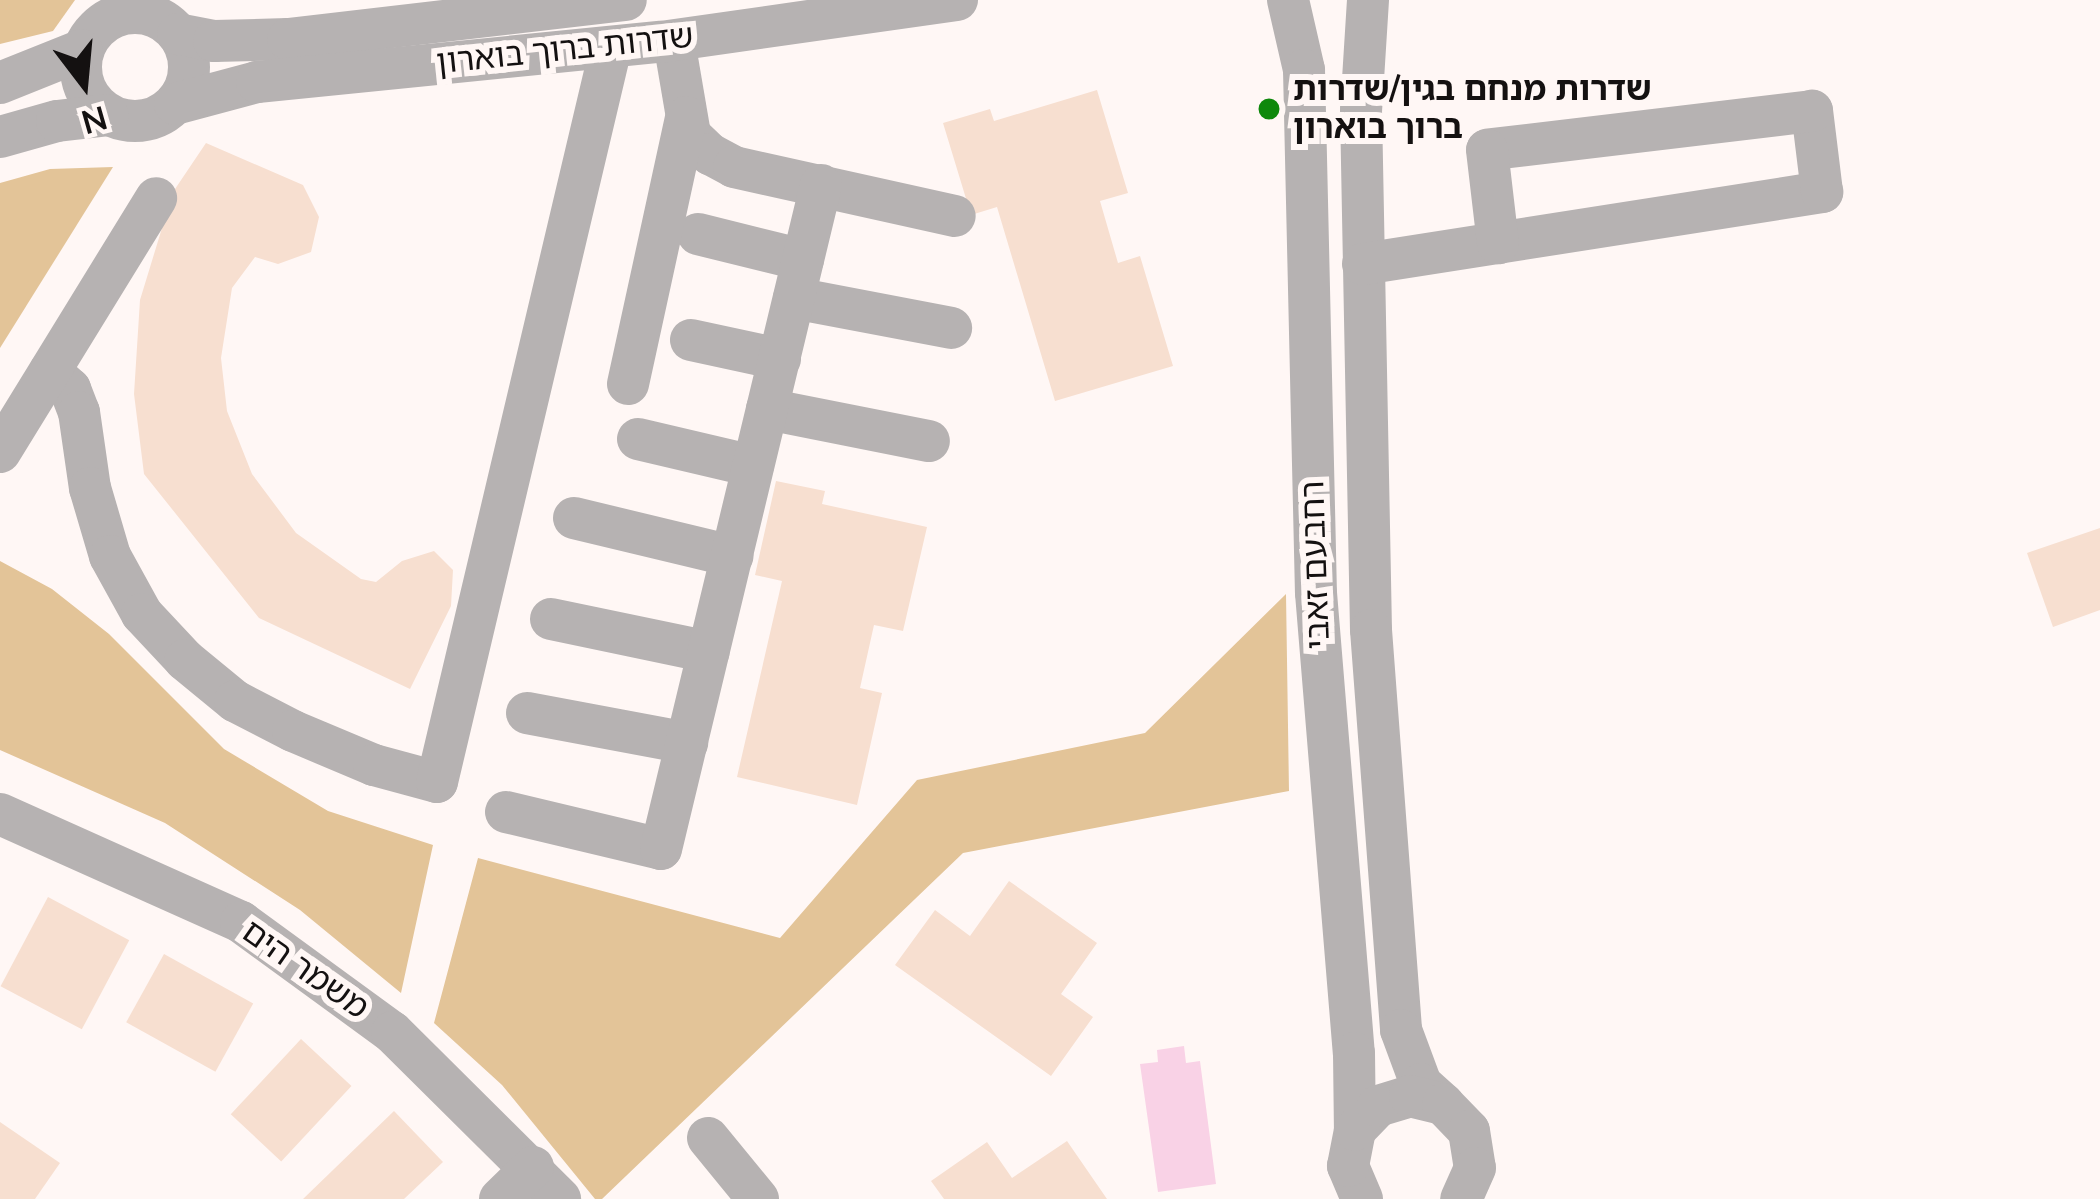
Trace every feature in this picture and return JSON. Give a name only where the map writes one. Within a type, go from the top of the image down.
[{"type":"street","name":"שדרות ברוך בוארון","points":[[159,17],[214,41],[288,39],[626,0]]},
{"type":"street","name":"שדרות ברוך בוארון","points":[[175,104],[257,82],[674,40],[957,0]]},
{"type":"street","name":"רחבעם זאבי","points":[[1288,0],[1304,70],[1316,593],[1354,1053],[1355,1130],[1347,1194]]},
{"type":"street","points":[[1307,0],[1322,0]]},
{"type":"street","name":"רחבעם זאבי","points":[[1368,0],[1361,110],[1371,630],[1401,1030],[1421,1084],[1458,1115],[1475,1149],[1469,1187],[1461,1199]]},
{"type":"street","points":[[0,83],[122,13],[159,17],[189,55],[189,72],[175,104],[146,121],[108,115],[57,121],[0,137]]},
{"type":"street","points":[[93,26],[84,87],[108,115]]},
{"type":"street","points":[[674,40],[690,135],[734,166],[955,215]]},
{"type":"street","points":[[50,370],[70,389],[80,412],[89,488],[110,556],[142,614],[184,660],[235,701],[293,731],[374,765],[436,782],[611,47]]},
{"type":"street","points":[[1364,264],[1498,243],[1822,192],[1812,111],[1486,150],[1498,243]]},
{"type":"street","points":[[628,384],[686,117]]},
{"type":"street","points":[[506,812],[661,849],[821,185]]},
{"type":"street","points":[[0,452],[155,198]]},
{"type":"street","points":[[698,234],[799,279],[951,328]]},
{"type":"street","points":[[691,340],[780,359]]},
{"type":"street","points":[[767,409],[929,442]]},
{"type":"street","points":[[638,440],[753,466]]},
{"type":"street","points":[[574,518],[732,556]]},
{"type":"street","points":[[551,620],[709,652]]},
{"type":"street","points":[[527,713],[687,742]]},
{"type":"street","name":"משמר הים","points":[[0,814],[241,922],[392,1032],[546,1183]]},
{"type":"street","points":[[1355,1130],[1378,1106],[1394,1099],[1410,1096],[1443,1104]]},
{"type":"street","points":[[708,1138],[758,1199]]},
{"type":"street","points":[[500,1199],[546,1183]]},
{"type":"shaded area","points":[[0,0],[75,0],[53,31],[0,44]]},
{"type":"shaded area","points":[[113,167],[0,348],[0,183],[50,169]]},
{"type":"shaded area","points":[[0,561],[52,589],[109,634],[224,749],[328,811],[433,845],[401,993],[300,910],[165,823],[0,750]]},
{"type":"shaded area","points":[[1286,594],[1289,791],[963,853],[602,1199],[595,1199],[502,1085],[434,1023],[478,858],[780,938],[917,780],[1145,733]]},
{"type":"shaded area","points":[[1184,1046],[1186,1063],[1200,1061],[1216,1184],[1158,1192],[1140,1064],[1158,1062],[1157,1050]]},
{"type":"building","points":[[1097,90],[1128,193],[1100,201],[1118,263],[1140,256],[1173,366],[1055,401],[997,207],[971,215],[943,123],[990,109],[994,121]]},
{"type":"building","points":[[206,143],[303,185],[319,217],[311,252],[278,264],[255,257],[232,288],[221,358],[227,411],[252,474],[296,533],[361,579],[376,582],[402,561],[434,551],[453,570],[451,606],[410,689],[259,618],[144,474],[134,394],[140,300],[173,192]]},
{"type":"building","points":[[776,481],[825,491],[822,504],[927,527],[903,631],[874,625],[860,688],[882,693],[857,805],[737,777],[782,581],[755,575]]},
{"type":"building","points":[[2100,528],[2100,610],[2053,627],[2027,553]]},
{"type":"building","points":[[1009,881],[1097,943],[1061,994],[1093,1017],[1051,1076],[895,965],[935,910],[970,936]]},
{"type":"building","points":[[48,897],[129,940],[82,1029],[1,986]]},
{"type":"building","points":[[164,954],[253,1003],[215,1072],[126,1022]]},
{"type":"building","points":[[301,1039],[351,1086],[281,1161],[231,1114]]},
{"type":"building","points":[[394,1111],[443,1162],[404,1199],[303,1199]]},
{"type":"building","points":[[0,1122],[60,1163],[35,1199],[0,1199]]},
{"type":"building","points":[[1067,1141],[1107,1199],[944,1199],[931,1181],[987,1142],[1012,1178]]},
{"type":"place","name":"שדרות מנחם בגין/שדרות ברוך בוארון","points":[[1269,109]]}]
